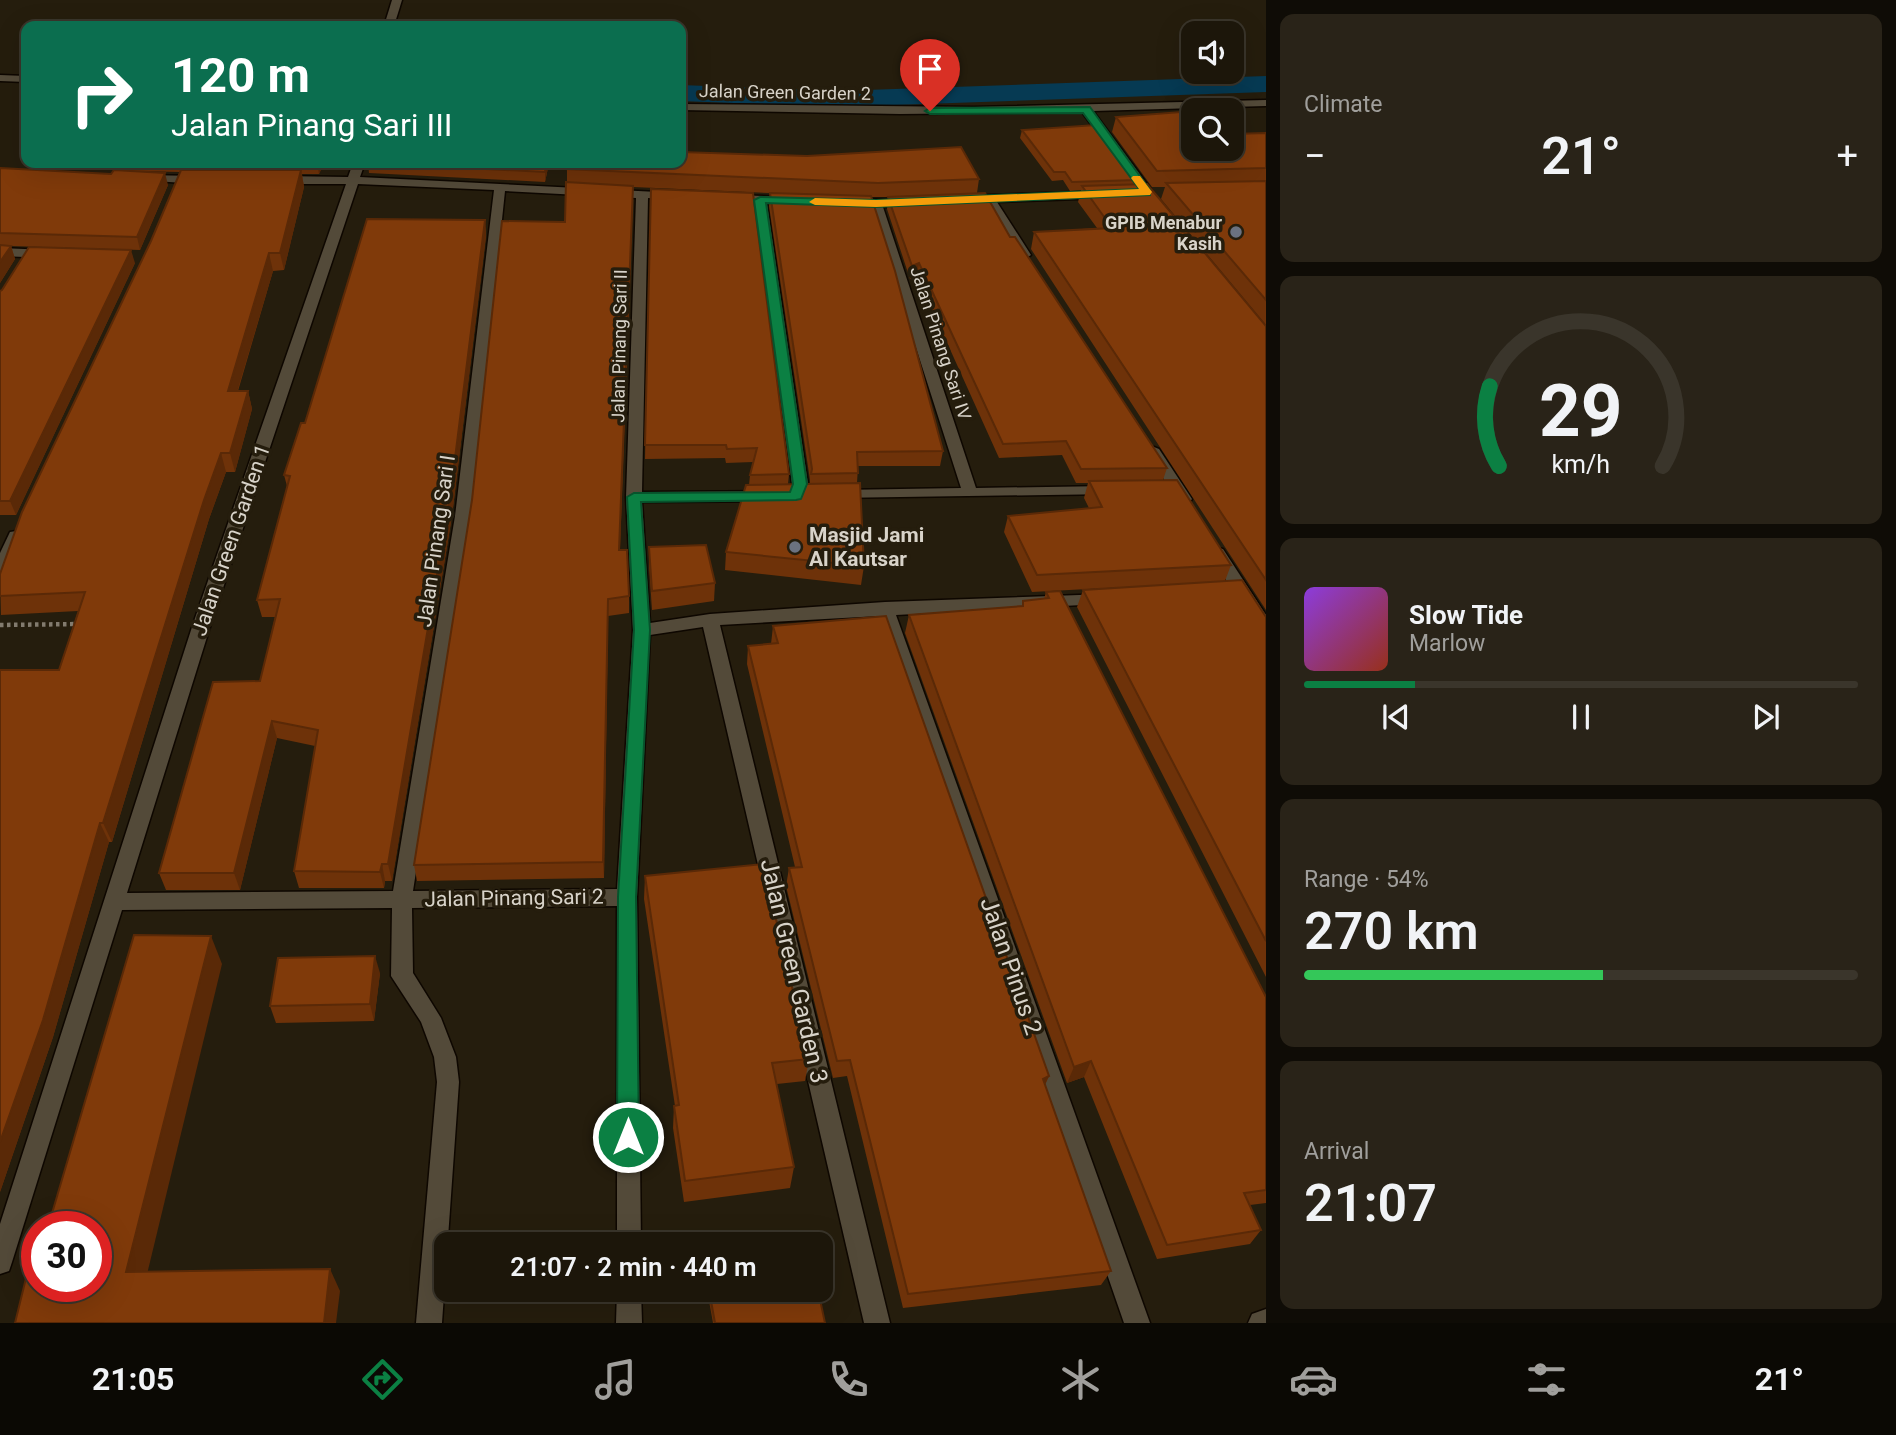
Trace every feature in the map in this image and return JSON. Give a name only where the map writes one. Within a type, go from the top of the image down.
[{"type":"street","points":[[391,21],[397,0]]},
{"type":"street","points":[[0,78],[21,79]]},
{"type":"street","name":"Jalan Green Garden 2","points":[[686,107],[825,112],[1086,110],[1266,103]]},
{"type":"street","points":[[1086,110],[1141,193],[1164,213]]},
{"type":"street","points":[[270,180],[356,171],[500,186],[681,197]]},
{"type":"street","name":"Jalan Green Garden 1","points":[[0,1262],[202,624],[356,171]]},
{"type":"street","points":[[124,177],[176,186],[218,180]]},
{"type":"street","name":"Jalan Pinang Sari I","points":[[429,1323],[448,1082],[445,1057],[430,1018],[402,976],[402,899],[463,516],[500,186]]},
{"type":"street","points":[[1141,193],[1166,192]]},
{"type":"street","points":[[964,200],[1114,194]]},
{"type":"street","name":"Jalan Pinang Sari II","points":[[634,497],[642,195]]},
{"type":"street","points":[[720,198],[811,202]]},
{"type":"street","points":[[760,200],[800,484],[809,496]]},
{"type":"street","points":[[989,200],[1034,269]]},
{"type":"street","points":[[838,202],[926,202]]},
{"type":"street","name":"Jalan Pinang Sari IV","points":[[876,204],[970,493]]},
{"type":"street","points":[[0,252],[25,259],[68,255]]},
{"type":"street","points":[[1148,443],[1171,489],[1191,510]]},
{"type":"street","points":[[629,1232],[627,897],[642,630],[634,497],[1123,490]]},
{"type":"street","points":[[1,568],[25,517]]},
{"type":"street","points":[[1209,541],[1234,589],[1266,629]]},
{"type":"street","points":[[642,630],[710,620],[885,608],[1117,597]]},
{"type":"street","points":[[1062,600],[1074,625]]},
{"type":"street","name":"Jalan Pinus 2","points":[[885,608],[1137,1323]]},
{"type":"street","name":"Jalan Green Garden 3","points":[[710,620],[877,1323]]},
{"type":"street","name":"Jalan Pinang Sari 2","points":[[402,899],[627,897]]},
{"type":"street","points":[[115,902],[402,899]]},
{"type":"street","points":[[629,1302],[629,1323]]},
{"type":"path","points":[[0,625],[81,624]]},
{"type":"building","points":[[1181,112],[1181,161],[1244,161],[1244,134],[1266,133],[1266,168],[1157,171],[1116,117]]},
{"type":"building","points":[[1096,125],[1136,180],[1072,182],[1065,172],[1054,172],[1022,130]]},
{"type":"building","points":[[961,147],[979,179],[878,183],[566,169],[686,168],[686,152],[807,156]]},
{"type":"building","points":[[0,168],[111,174],[114,170],[165,173],[137,237],[0,233]]},
{"type":"building","points":[[466,168],[545,168],[545,172]]},
{"type":"building","points":[[181,170],[301,170],[280,253],[269,253],[228,391],[248,391],[230,453],[221,453],[204,500],[103,823],[100,823],[43,1020],[0,1142],[0,670],[59,670],[85,592],[0,596],[0,574],[22,512],[151,241]]},
{"type":"building","points":[[1266,181],[1266,300],[1166,183]]},
{"type":"building","points":[[566,182],[633,186],[619,550],[627,550],[629,596],[608,599],[603,862],[414,865],[472,500],[502,221],[565,222]]},
{"type":"building","points":[[1147,184],[1266,326],[1266,580],[1034,232],[1112,228],[1082,186]]},
{"type":"building","points":[[651,189],[753,193],[789,474],[750,475],[757,448],[727,449],[726,445],[645,445]]},
{"type":"building","points":[[770,193],[871,196],[895,271],[943,451],[857,452],[858,473],[811,474]]},
{"type":"building","points":[[985,193],[1010,237],[1015,237],[1167,468],[1081,469],[1066,441],[1003,444],[919,263],[912,266],[888,197]]},
{"type":"building","points":[[367,219],[485,220],[450,498],[388,864],[382,864],[380,872],[294,871],[318,730],[272,721],[234,873],[159,873],[213,682],[260,681],[280,599],[257,600],[290,476],[284,475],[301,423],[305,423]]},
{"type":"building","points":[[0,245],[11,246],[0,262]]},
{"type":"building","points":[[29,247],[131,250],[10,501],[0,501],[0,291]]},
{"type":"building","points":[[1177,480],[1231,565],[1037,575],[1008,516],[1102,507],[1089,481]]},
{"type":"building","points":[[860,483],[864,566],[726,552],[746,485]]},
{"type":"building","points":[[706,545],[715,583],[652,591],[649,547]]},
{"type":"building","points":[[1242,580],[1266,617],[1266,941],[1083,590]]},
{"type":"building","points":[[1060,591],[1266,997],[1266,1190],[1244,1193],[1261,1230],[1167,1245],[1091,1061],[1074,1067],[909,615],[1023,606],[1023,601],[1049,598],[1046,592]]},
{"type":"building","points":[[886,616],[1049,1076],[1043,1079],[1111,1271],[908,1294],[850,1060],[837,1061],[789,868],[802,867],[748,646],[778,643],[773,626]]},
{"type":"building","points":[[763,864],[809,1059],[772,1063],[794,1167],[685,1181],[674,1106],[679,1105],[645,876]]},
{"type":"building","points":[[134,935],[211,936],[126,1272],[330,1269],[324,1323],[15,1323],[21,1298],[21,1302],[112,1302],[112,1211],[53,1211]]},
{"type":"building","points":[[375,956],[370,1004],[270,1006],[278,958]]},
{"type":"building","points":[[711,1302],[821,1302],[825,1323],[715,1323]]},
{"type":"waterway","points":[[686,93],[837,99],[1266,84]]},
{"type":"slow traffic","points":[[815,202],[876,204],[1146,192],[1136,178]]},
{"type":"place","name":"GPIB Menabur Kasih","points":[[1236,232]]},
{"type":"place","name":"Masjid Jami Al Kautsar","points":[[795,547]]},
{"type":"route","points":[[628,1137],[627,897],[642,630],[634,497],[796,496],[800,484],[760,200],[876,204],[1146,192],[1086,110],[930,111]]}]
